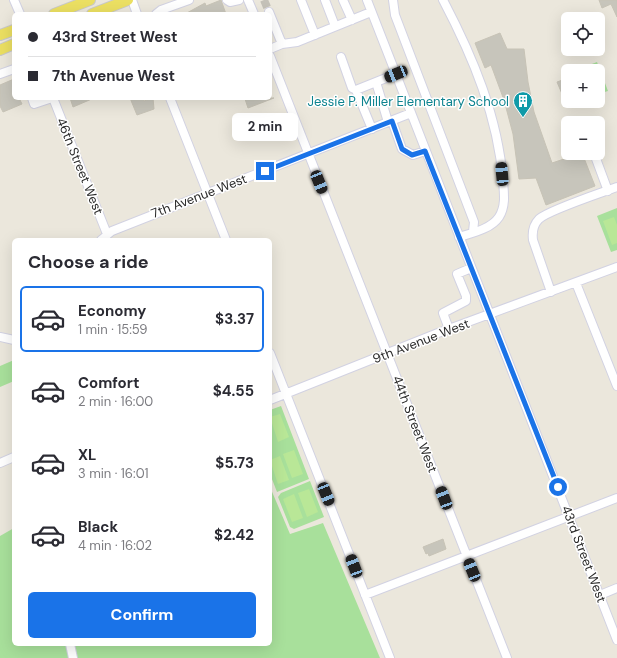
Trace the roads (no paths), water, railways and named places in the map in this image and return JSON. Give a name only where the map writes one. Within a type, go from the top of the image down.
[{"type":"main road","points":[[59,12],[90,0]]},
{"type":"main road","points":[[97,12],[128,0]]},
{"type":"main road","points":[[0,35],[12,31]]},
{"type":"main road","points":[[0,50],[12,45]]},
{"type":"street","points":[[14,0],[19,12]]},
{"type":"street","points":[[132,0],[136,12]]},
{"type":"street","points":[[158,12],[189,0]]},
{"type":"street","points":[[227,0],[230,2],[239,0]]},
{"type":"street","points":[[248,0],[253,12]]},
{"type":"street","points":[[301,0],[315,35]]},
{"type":"street","points":[[325,0],[335,26]]},
{"type":"street","points":[[343,0],[352,20]]},
{"type":"street","name":"43rd Street West","points":[[367,0],[617,640]]},
{"type":"street","points":[[393,0],[395,15],[474,222],[473,232]]},
{"type":"street","points":[[443,0],[464,42],[486,96],[501,157],[503,190],[502,210],[499,217],[493,223],[459,237]]},
{"type":"street","points":[[272,48],[282,44],[297,42],[371,12]]},
{"type":"street","points":[[272,17],[282,44]]},
{"type":"street","points":[[341,57],[352,88],[356,90],[372,129]]},
{"type":"street","name":"44th Street West","points":[[272,61],[507,658]]},
{"type":"street","points":[[0,74],[12,69]]},
{"type":"street","points":[[356,90],[396,74]]},
{"type":"street","points":[[376,82],[390,122],[402,149],[412,155],[425,151]]},
{"type":"street","points":[[33,100],[34,104],[46,100]]},
{"type":"street","name":"46th Street West","points":[[53,100],[104,237]]},
{"type":"street","points":[[171,100],[225,238]]},
{"type":"street","name":"7th Avenue West","points":[[104,237],[207,193],[411,113]]},
{"type":"street","points":[[596,160],[608,191]]},
{"type":"street","points":[[551,292],[533,240],[532,232],[537,221],[548,214],[617,187]]},
{"type":"street","name":"9th Avenue West","points":[[272,399],[449,329],[617,267]]},
{"type":"street","points":[[449,329],[443,312],[466,301],[466,296],[457,274],[471,268]]},
{"type":"street","points":[[576,283],[617,386]]},
{"type":"street","points":[[0,337],[12,340]]},
{"type":"street","points":[[272,358],[390,658]]},
{"type":"street","points":[[0,463],[12,458]]},
{"type":"street","points":[[365,595],[617,498]]},
{"type":"street","points":[[600,595],[617,588]]},
{"type":"street","points":[[70,646],[73,658]]},
{"type":"tunnel","points":[[264,0],[269,12]]},
{"type":"place","name":"Jessie P. Miller Elementary School","points":[[523,118]]}]
